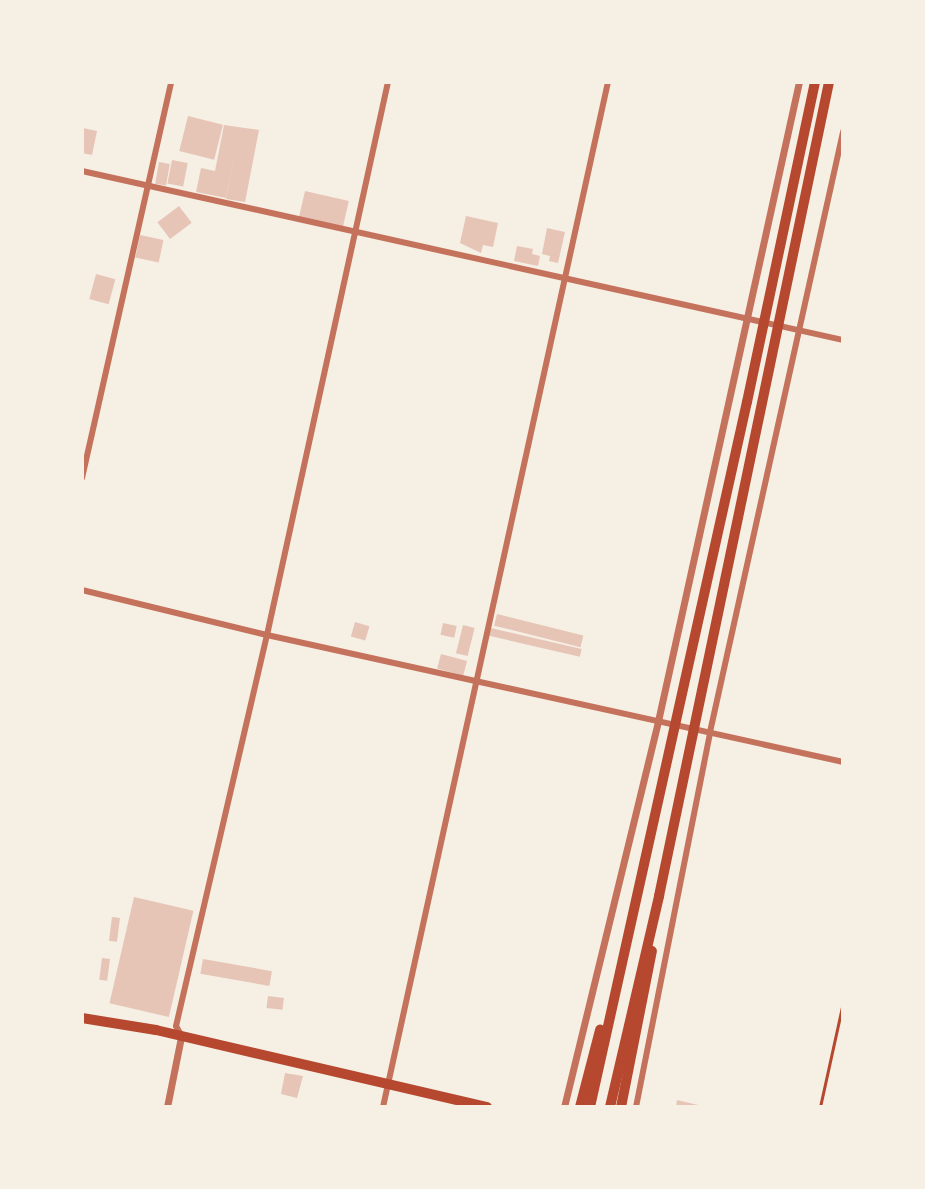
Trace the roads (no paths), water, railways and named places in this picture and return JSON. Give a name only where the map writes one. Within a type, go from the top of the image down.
[{"type":"highway","points":[[590,1107],[815,82]]},
{"type":"highway","points":[[610,1107],[659,896],[829,82]]},
{"type":"highway","points":[[621,1107],[652,958],[659,896]]},
{"type":"highway","points":[[580,1107],[615,967],[631,923]]},
{"type":"main road","points":[[82,1018],[181,1037],[487,1107]]},
{"type":"street","points":[[82,478],[171,82]]},
{"type":"street","points":[[167,1107],[181,1037],[176,1026],[267,635],[388,82]]},
{"type":"street","points":[[383,1107],[563,277],[608,82]]},
{"type":"street","points":[[564,1107],[658,721],[799,82]]},
{"type":"street","points":[[636,1107],[710,732],[843,132]]},
{"type":"street","points":[[82,171],[843,340]]},
{"type":"street","points":[[82,590],[267,635],[843,762]]}]
